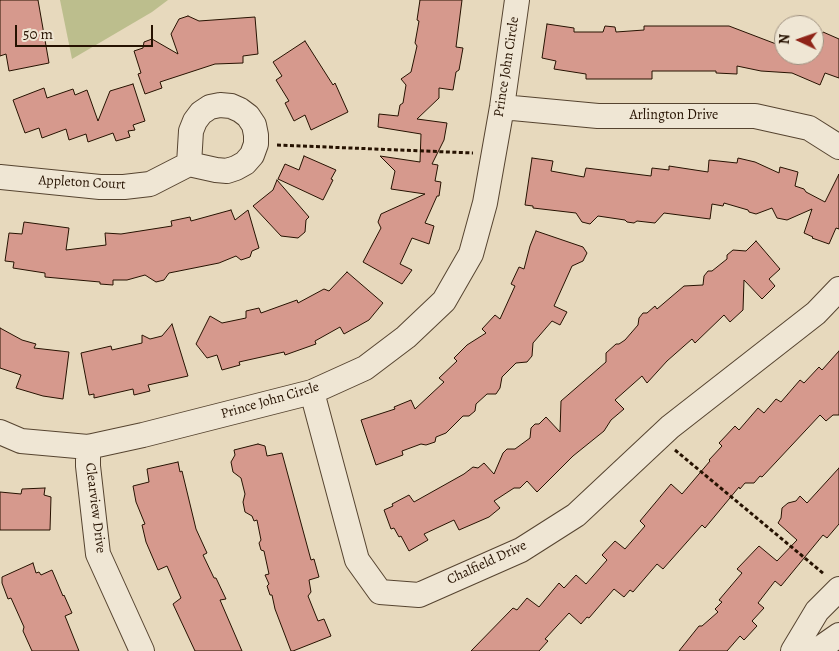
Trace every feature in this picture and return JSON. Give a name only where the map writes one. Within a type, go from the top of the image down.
[{"type":"street","name":"Prince John Circle","points":[[0,432],[21,441],[88,447],[142,435],[312,392],[365,368],[406,337],[444,301],[471,254],[485,203],[502,107],[517,0]]},
{"type":"street","points":[[220,105],[231,106],[248,116],[254,125],[256,144],[252,155],[245,163],[226,171],[189,164],[191,131],[201,113],[210,107],[220,105]]},
{"type":"street","name":"Arlington Drive","points":[[502,107],[598,116],[755,116],[809,128],[839,147]]},
{"type":"street","name":"Appleton Court","points":[[0,177],[100,187],[124,187],[150,184],[189,164]]},
{"type":"street","name":"Chalfield Drive","points":[[312,392],[357,560],[380,592],[419,595],[521,550],[576,515],[660,437],[816,313],[839,289]]},
{"type":"street","name":"Clearview Drive","points":[[88,447],[88,466],[98,554],[142,651]]},
{"type":"street","points":[[793,651],[835,584]]},
{"type":"street","points":[[816,651],[839,635]]},
{"type":"path","points":[[256,144],[493,153]]},
{"type":"path","points":[[660,437],[835,584]]},
{"type":"green space","points":[[60,0],[168,0],[152,12],[72,59]]},
{"type":"building","points":[[0,0],[38,0],[49,63],[9,71],[6,54],[0,56]]},
{"type":"building","points":[[420,0],[462,0],[456,47],[463,48],[453,90],[439,88],[439,98],[417,119],[447,123],[444,140],[432,164],[438,165],[435,181],[441,182],[439,196],[437,196],[425,223],[434,226],[429,244],[412,238],[400,264],[412,270],[402,284],[363,262],[381,228],[378,222],[381,214],[425,194],[391,189],[395,171],[380,156],[420,162],[421,134],[378,127],[379,114],[398,116],[400,105],[403,103],[406,85],[401,79],[411,72],[417,46],[415,43]]},
{"type":"building","points":[[188,16],[199,21],[255,17],[258,54],[243,56],[243,63],[215,64],[160,82],[162,88],[145,94],[138,74],[141,73],[134,51],[143,48],[144,42],[152,39],[178,54],[171,34],[179,19]]},
{"type":"building","points":[[547,24],[574,28],[574,32],[603,32],[605,26],[615,27],[616,32],[644,30],[644,26],[729,26],[774,43],[774,65],[824,65],[824,32],[839,39],[839,78],[825,73],[820,85],[792,73],[761,71],[737,66],[737,74],[716,73],[716,71],[652,71],[652,79],[586,79],[586,74],[554,69],[556,61],[542,58]]},
{"type":"building","points":[[305,41],[333,85],[335,83],[348,112],[311,130],[305,115],[294,121],[285,103],[289,101],[276,80],[282,76],[273,62]]},
{"type":"building","points":[[133,84],[145,121],[133,125],[135,130],[128,131],[130,137],[116,141],[113,133],[88,142],[86,134],[69,140],[66,129],[42,138],[39,128],[25,133],[13,100],[44,88],[47,98],[73,89],[75,95],[87,90],[98,121],[110,91]]},
{"type":"building","points":[[304,156],[336,170],[323,200],[278,179],[285,164],[299,170]]},
{"type":"building","points":[[532,158],[553,161],[551,171],[584,177],[586,168],[651,176],[652,168],[669,170],[669,166],[708,172],[709,160],[737,163],[738,158],[755,162],[779,173],[780,167],[798,172],[795,186],[804,189],[825,202],[839,174],[839,229],[836,228],[829,244],[804,233],[812,209],[787,220],[777,218],[772,208],[756,214],[724,203],[723,206],[712,204],[710,219],[664,213],[655,223],[637,221],[634,223],[598,216],[590,224],[582,222],[576,213],[533,208],[533,206],[525,205]]},
{"type":"building","points":[[277,180],[309,217],[306,220],[305,232],[298,238],[281,236],[253,206],[273,190]]},
{"type":"building","points":[[231,210],[235,220],[248,210],[259,248],[252,251],[250,257],[241,260],[236,256],[219,263],[169,273],[164,280],[156,282],[145,275],[127,280],[113,280],[113,285],[45,277],[45,273],[13,268],[14,262],[5,261],[9,233],[22,234],[24,222],[69,228],[66,250],[106,245],[105,233],[121,234],[172,226],[171,221],[190,217],[191,221]]},
{"type":"building","points":[[536,231],[583,247],[587,253],[583,261],[572,266],[554,306],[567,312],[560,325],[552,321],[533,343],[532,356],[527,362],[516,363],[502,377],[500,388],[496,394],[487,394],[476,404],[475,411],[469,416],[463,416],[446,433],[436,437],[435,442],[426,445],[421,444],[402,451],[403,455],[376,465],[361,420],[395,409],[394,407],[411,400],[415,409],[444,382],[439,378],[457,361],[454,358],[467,345],[486,333],[482,329],[495,315],[500,319],[515,286],[511,284],[519,267],[524,269]]},
{"type":"building","points":[[756,241],[780,269],[769,279],[775,286],[762,299],[744,280],[743,310],[730,322],[724,315],[695,343],[692,339],[667,361],[647,383],[642,376],[615,400],[624,409],[611,420],[604,431],[573,456],[537,492],[527,481],[520,488],[514,488],[494,501],[500,508],[489,517],[459,530],[454,520],[424,534],[428,540],[409,551],[401,536],[399,537],[394,528],[391,529],[384,510],[409,495],[414,502],[473,467],[478,468],[484,463],[494,474],[503,453],[507,449],[515,449],[530,438],[531,428],[535,424],[539,424],[546,417],[560,432],[561,401],[606,362],[606,353],[616,344],[625,340],[638,325],[639,318],[643,313],[647,313],[655,306],[657,309],[684,286],[703,285],[704,276],[708,271],[712,271],[727,259],[727,255],[733,250],[746,251]]},
{"type":"building","points":[[347,272],[383,303],[369,320],[344,334],[340,327],[315,341],[316,344],[285,355],[284,352],[239,362],[240,365],[222,370],[217,355],[207,358],[196,344],[210,316],[222,323],[246,318],[246,311],[259,308],[261,313],[297,300],[298,303],[324,289],[329,291]]},
{"type":"building","points":[[172,324],[188,376],[148,385],[150,391],[134,395],[133,389],[94,398],[94,394],[89,395],[81,353],[111,346],[112,350],[142,343],[142,335],[150,339],[162,336]]},
{"type":"building","points":[[0,328],[22,340],[36,344],[34,348],[69,352],[63,399],[43,396],[16,388],[21,375],[0,368]]},
{"type":"building","points":[[839,351],[839,415],[833,415],[826,421],[820,415],[762,477],[760,476],[754,483],[745,483],[740,489],[739,487],[705,528],[702,525],[663,569],[657,564],[633,592],[630,590],[624,597],[614,589],[589,618],[587,617],[581,624],[569,613],[545,639],[548,641],[539,651],[471,651],[513,608],[517,610],[527,598],[539,607],[559,583],[564,588],[576,575],[586,584],[607,560],[602,555],[615,541],[625,549],[645,526],[640,521],[671,484],[682,494],[722,446],[719,443],[735,426],[739,430],[758,408],[764,413],[776,399],[781,402],[800,380],[804,383],[819,367],[822,370]]},
{"type":"building","points":[[258,444],[265,446],[267,456],[282,453],[311,560],[314,559],[319,577],[309,580],[311,592],[308,596],[318,621],[324,619],[331,636],[293,651],[291,651],[275,609],[272,595],[270,595],[267,586],[269,584],[265,575],[269,574],[264,551],[261,550],[259,543],[261,540],[257,520],[254,521],[252,516],[245,512],[243,502],[245,494],[241,478],[233,472],[231,462],[235,455],[234,450]]},
{"type":"building","points":[[178,462],[180,472],[182,471],[196,529],[207,553],[203,555],[226,599],[220,600],[242,651],[195,651],[173,604],[181,598],[167,566],[158,570],[146,542],[142,525],[145,524],[136,502],[133,486],[149,482],[147,469]]},
{"type":"building","points":[[839,468],[839,524],[827,538],[823,535],[781,586],[775,581],[758,603],[764,608],[752,621],[757,626],[744,640],[740,636],[727,651],[679,651],[699,626],[702,626],[718,612],[715,609],[722,602],[719,600],[742,573],[737,569],[759,546],[777,561],[797,540],[778,523],[781,518],[782,508],[788,503],[796,501],[800,496],[807,503]]},
{"type":"building","points":[[45,488],[44,495],[51,497],[50,530],[0,530],[0,492],[21,494],[22,489]]},
{"type":"building","points":[[33,563],[36,573],[39,572],[41,575],[52,570],[72,613],[65,616],[79,651],[32,651],[11,598],[8,599],[2,583],[2,577]]}]
